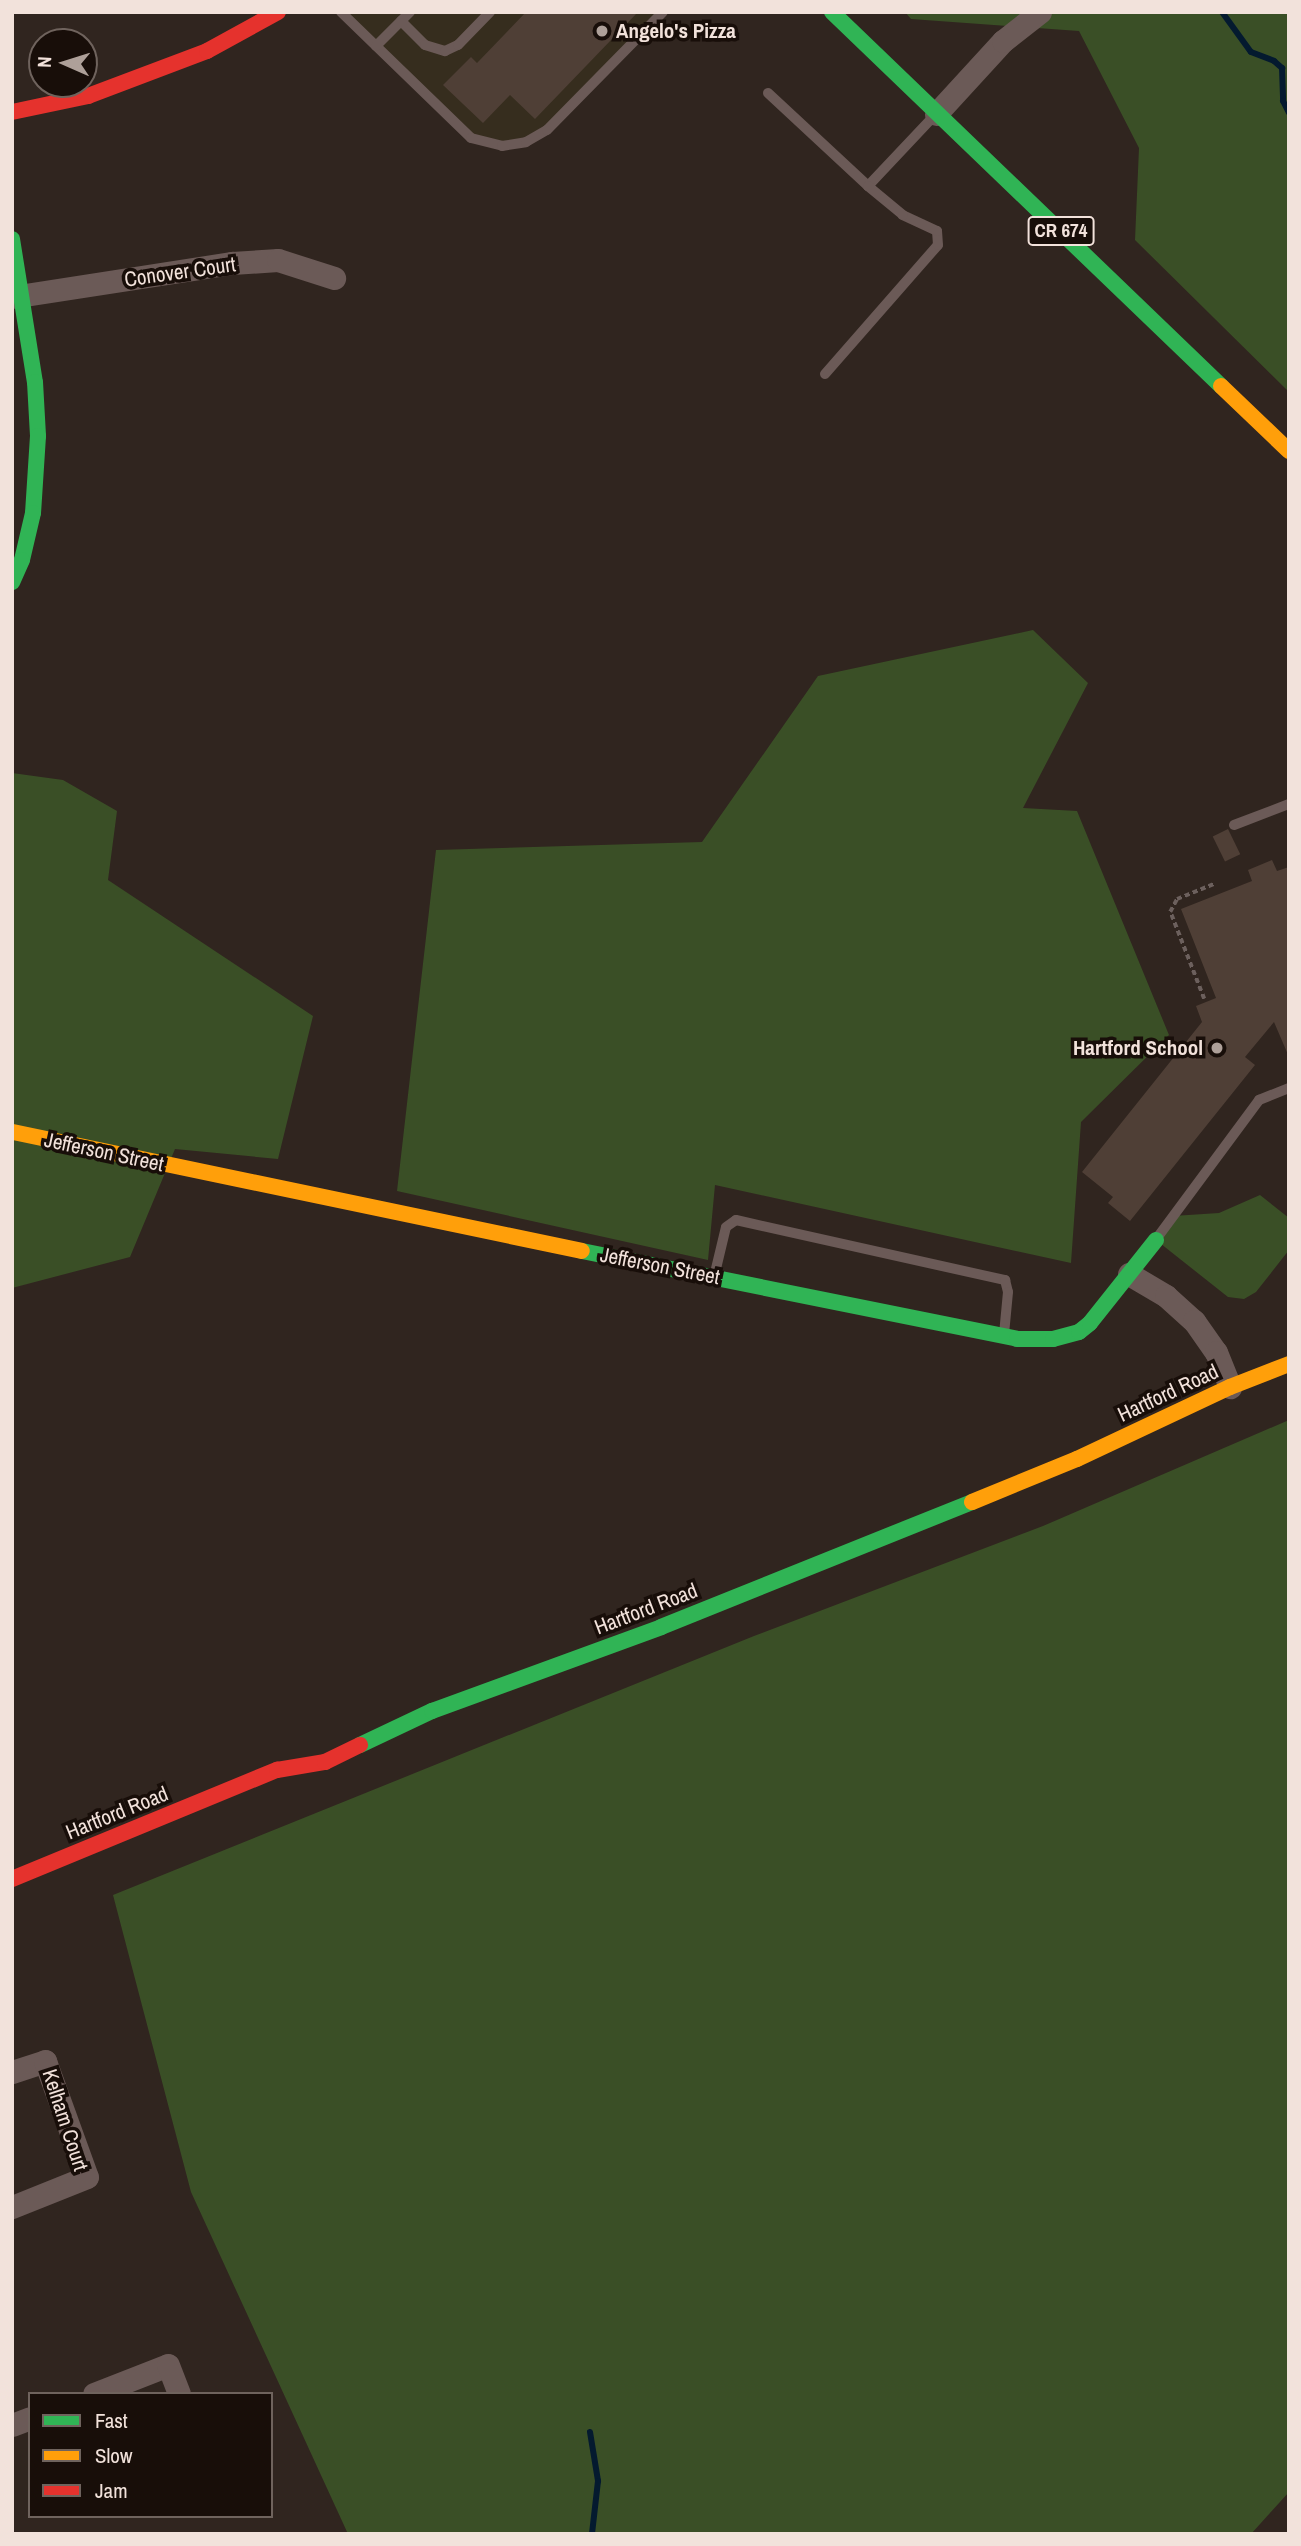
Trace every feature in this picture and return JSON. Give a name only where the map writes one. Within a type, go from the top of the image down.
[{"type":"street","name":"CR 674","points":[[832,12],[1289,451]]},
{"type":"street","points":[[936,114],[1003,41],[1040,12]]},
{"type":"street","points":[[12,113],[100,91],[207,51],[273,14]]},
{"type":"street","points":[[12,239],[18,296],[35,382],[38,463],[33,513],[22,560],[12,582]]},
{"type":"street","name":"Conover Court","points":[[18,296],[232,263],[278,260],[334,278]]},
{"type":"street","name":"Jefferson Street","points":[[13,1132],[309,1196],[1003,1336],[1037,1340],[1079,1332],[1090,1324],[1156,1240]]},
{"type":"street","points":[[1129,1274],[1166,1296],[1194,1321],[1216,1352],[1230,1387]]},
{"type":"street","name":"Hartford Road","points":[[12,1879],[277,1770],[325,1762],[432,1711],[661,1627],[846,1553],[1077,1459],[1230,1387],[1289,1364]]},
{"type":"street","name":"Kelham Court","points":[[12,2072],[45,2061],[87,2177],[12,2207]]},
{"type":"street","points":[[99,2392],[167,2365],[178,2392]]},
{"type":"lane","points":[[341,12],[471,138],[486,144],[510,145],[526,142],[547,130],[663,12]]},
{"type":"lane","points":[[376,46],[410,12]]},
{"type":"lane","points":[[401,21],[425,45],[444,51],[458,45],[490,12]]},
{"type":"lane","points":[[768,93],[867,186],[903,215],[937,231],[938,246],[825,374]]},
{"type":"lane","points":[[867,186],[936,114]]},
{"type":"lane","points":[[1234,825],[1289,804]]},
{"type":"lane","points":[[1156,1240],[1259,1100],[1289,1088]]},
{"type":"lane","points":[[714,1276],[726,1227],[736,1220],[1005,1280],[1008,1292],[1003,1336]]},
{"type":"path","points":[[1203,999],[1170,912],[1177,899],[1216,883]]},
{"type":"shaded area","points":[[341,12],[663,12],[547,130],[526,142],[478,141]]},
{"type":"green space","points":[[905,12],[1289,12],[1289,392],[1135,240],[1139,148],[1079,31],[911,19]]},
{"type":"green space","points":[[1033,630],[1088,683],[1023,808],[1077,811],[1169,1035],[1081,1122],[1071,1263],[715,1185],[708,1260],[397,1191],[436,850],[702,842],[818,676]]},
{"type":"green space","points":[[12,773],[63,780],[117,811],[108,880],[313,1016],[278,1159],[175,1149],[130,1257],[12,1288]]},
{"type":"green space","points":[[1260,1195],[1289,1218],[1289,1250],[1256,1292],[1244,1299],[1228,1297],[1156,1240],[1173,1216],[1219,1213]]},
{"type":"green space","points":[[1289,1420],[1289,2492],[1251,2534],[348,2534],[191,2192],[113,1895],[754,1636],[1043,1526]]},
{"type":"building","points":[[526,12],[638,12],[535,119],[510,95],[483,123],[443,85],[471,57],[477,63]]},
{"type":"building","points":[[1228,829],[1240,854],[1225,862],[1213,836]]},
{"type":"building","name":"Hartford School","points":[[1272,860],[1277,871],[1289,867],[1289,1057],[1274,1022],[1245,1057],[1255,1065],[1130,1221],[1108,1203],[1113,1197],[1082,1172],[1202,1022],[1196,1006],[1216,998],[1181,909],[1252,881],[1248,870]]},
{"type":"waterway","points":[[1222,12],[1251,52],[1274,61],[1282,68],[1283,101],[1289,113]]},
{"type":"waterway","points":[[590,2432],[598,2481],[592,2534]]},
{"type":"traffic: fast","points":[[832,12],[1221,386]]},
{"type":"traffic: fast","points":[[12,239],[35,382],[38,436],[33,513],[22,560],[12,582]]},
{"type":"traffic: fast","points":[[582,1251],[1017,1339],[1053,1339],[1079,1332],[1090,1323],[1156,1240]]},
{"type":"traffic: fast","points":[[360,1745],[432,1711],[661,1627],[972,1502]]},
{"type":"traffic: slow","points":[[1221,386],[1289,451]]},
{"type":"traffic: slow","points":[[13,1132],[582,1251]]},
{"type":"traffic: slow","points":[[972,1502],[1077,1459],[1230,1387],[1289,1364]]},
{"type":"traffic: jam","points":[[12,112],[88,96],[207,51],[278,12]]},
{"type":"traffic: jam","points":[[12,1879],[277,1770],[325,1762],[360,1745]]},
{"type":"place","name":"Angelo's Pizza","points":[[602,31]]},
{"type":"place","name":"Hartford School","points":[[1217,1048]]}]
